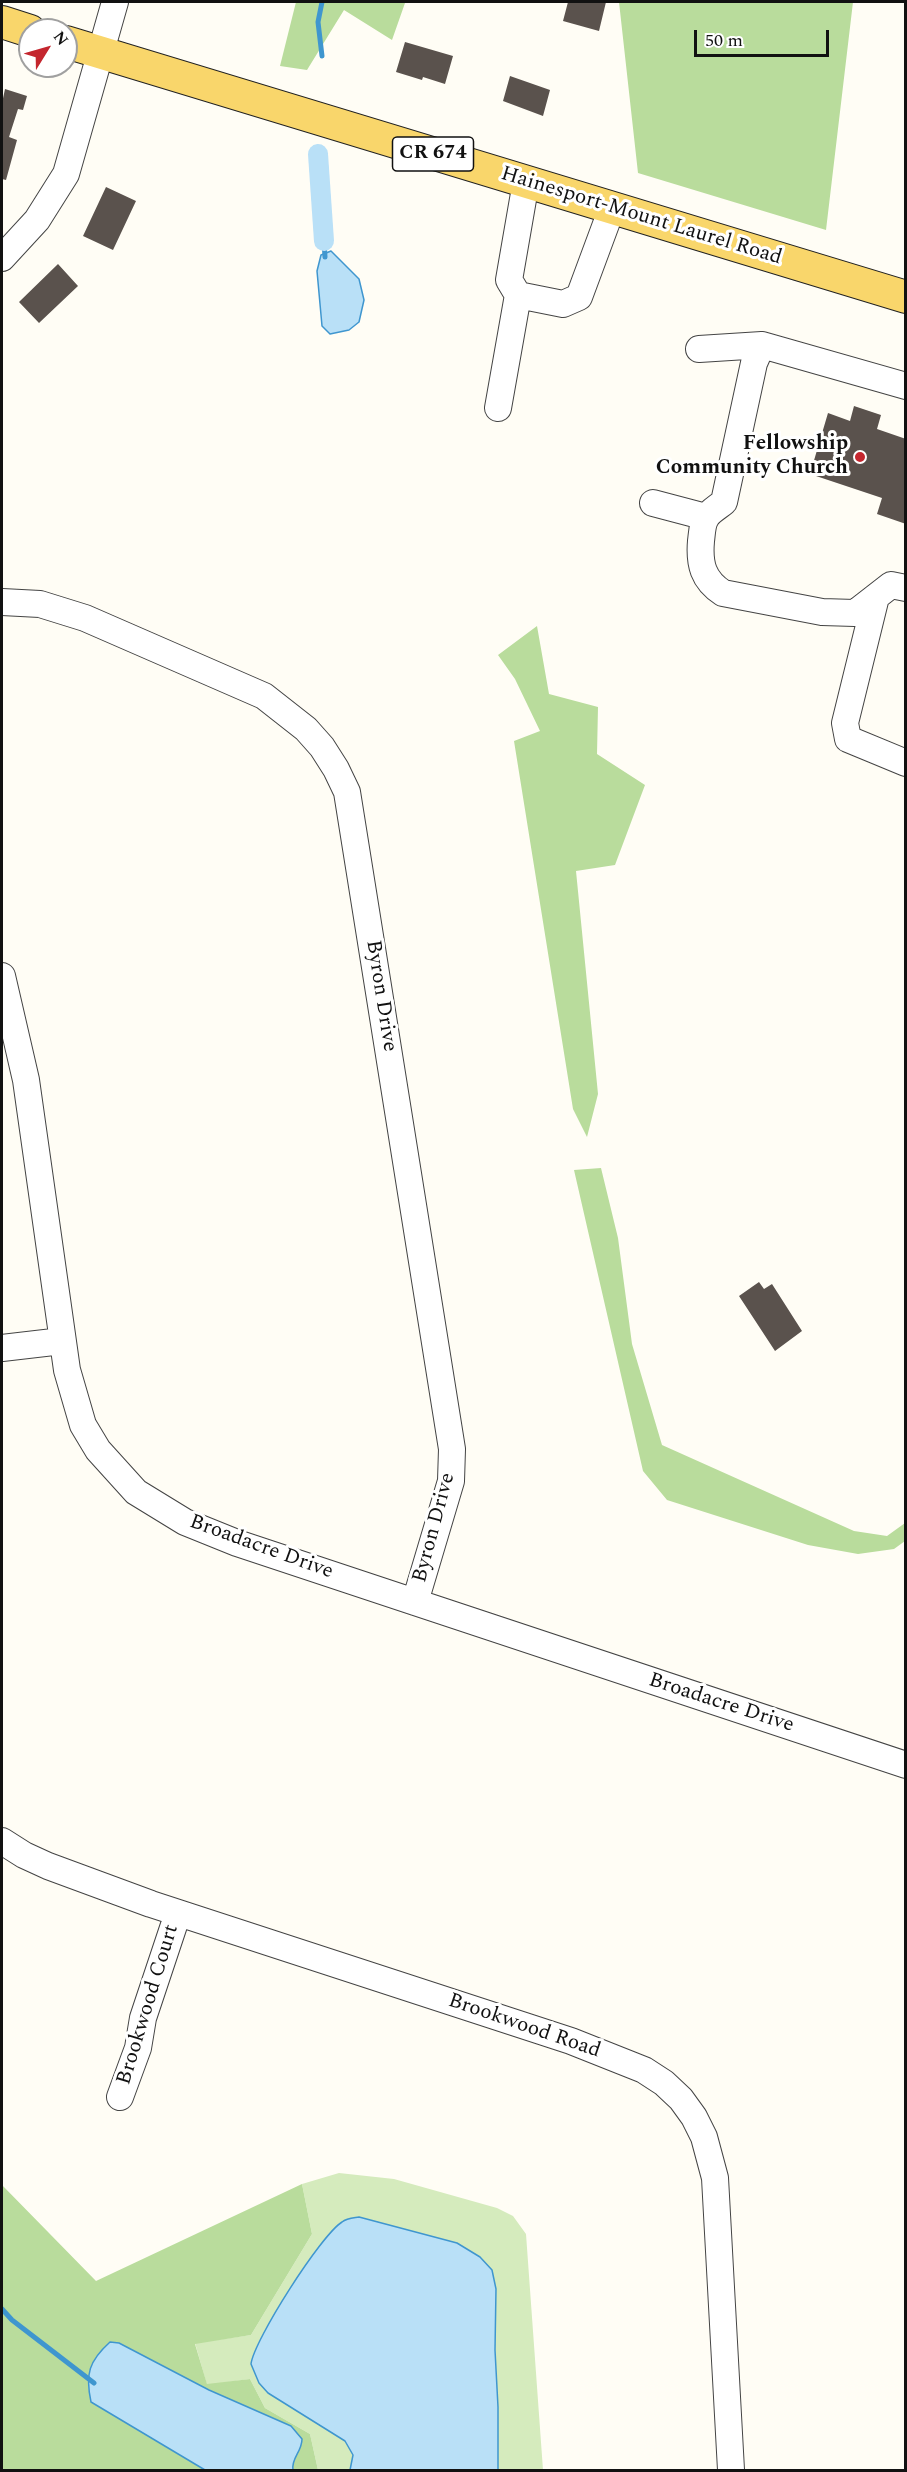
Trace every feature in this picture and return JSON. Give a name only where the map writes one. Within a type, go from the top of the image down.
[{"type":"main road","points":[[2,22],[18,27]]},
{"type":"main road","name":"Hainesport-Mount Laurel Road","points":[[78,46],[906,297]]},
{"type":"street","points":[[2,258],[37,220],[66,174],[115,2]]},
{"type":"street","points":[[498,408],[518,295],[509,280],[526,182]]},
{"type":"street","points":[[518,295],[563,304],[579,297],[612,208]]},
{"type":"street","points":[[699,349],[762,345],[906,386]]},
{"type":"street","points":[[762,345],[754,363],[724,502],[706,517],[702,528],[700,558],[704,574],[713,587],[723,593],[822,612],[855,613],[891,585],[906,588]]},
{"type":"street","points":[[653,503],[706,517]]},
{"type":"street","points":[[876,597],[845,723],[848,739],[906,763]]},
{"type":"street","name":"Byron Drive","points":[[2,602],[40,604],[85,618],[264,696],[306,729],[322,747],[347,792],[452,1449],[451,1481],[415,1602]]},
{"type":"street","name":"Broadacre Drive","points":[[2,976],[26,1080],[67,1370],[83,1425],[98,1450],[136,1492],[168,1513],[212,1533],[906,1765]]},
{"type":"street","points":[[2,1348],[62,1341]]},
{"type":"street","name":"Brookwood Road","points":[[2,1841],[48,1866],[178,1913],[621,2060],[644,2070],[664,2083],[681,2099],[694,2117],[704,2137],[715,2178],[731,2470]]},
{"type":"street","name":"Brookwood Court","points":[[120,2097],[138,2048],[142,2018],[178,1913]]},
{"type":"green space","points":[[296,2],[405,3],[392,40],[344,10],[307,70],[280,66]]},
{"type":"green space","points":[[619,2],[853,2],[826,230],[638,173]]},
{"type":"green space","points":[[537,626],[549,694],[598,707],[597,754],[645,785],[615,865],[576,871],[598,1094],[587,1137],[573,1109],[514,741],[540,731],[515,679],[498,655]]},
{"type":"green space","points":[[601,1168],[618,1238],[632,1344],[662,1445],[854,1531],[887,1536],[905,1523],[905,1541],[894,1549],[858,1554],[808,1545],[667,1500],[643,1471],[574,1170]]},
{"type":"green space","points":[[339,2173],[394,2179],[497,2208],[513,2216],[526,2234],[543,2470],[318,2470],[310,2434],[265,2408],[250,2379],[207,2385],[195,2343],[251,2335],[312,2234],[302,2184]]},
{"type":"green space","points":[[302,2184],[312,2234],[251,2335],[195,2344],[207,2384],[250,2379],[265,2408],[310,2434],[318,2470],[2,2470],[2,2185],[96,2281]]},
{"type":"water","points":[[331,251],[359,279],[364,300],[359,322],[349,330],[330,334],[322,326],[317,271],[321,255]]},
{"type":"water","points":[[359,2217],[457,2243],[480,2257],[492,2270],[496,2289],[498,2470],[350,2470],[353,2455],[345,2441],[268,2393],[259,2383],[251,2364],[276,2312],[305,2266],[332,2231],[344,2221]]},
{"type":"water","points":[[110,2342],[119,2343],[209,2390],[291,2426],[302,2439],[293,2470],[205,2470],[91,2402],[88,2383],[90,2369],[97,2355]]},
{"type":"building","points":[[568,2],[606,2],[599,31],[563,21]]},
{"type":"building","points":[[405,42],[453,56],[445,84],[396,72]]},
{"type":"building","points":[[510,76],[550,90],[543,116],[503,101]]},
{"type":"building","points":[[5,89],[27,96],[23,110],[18,109],[9,137],[17,140],[6,180],[2,179],[2,103]]},
{"type":"building","points":[[106,187],[136,201],[113,250],[83,236]]},
{"type":"building","points":[[58,264],[78,286],[39,323],[19,302]]},
{"type":"building","name":"Fellowship Community Church","points":[[854,406],[881,415],[877,429],[906,439],[906,524],[877,514],[882,498],[810,474],[828,413],[850,421]]},
{"type":"building","points":[[759,1282],[764,1289],[772,1284],[802,1331],[775,1351],[739,1296]]},
{"type":"waterway","points":[[322,2],[318,22],[322,56]]},
{"type":"waterway","points":[[318,154],[324,241]]},
{"type":"waterway","points":[[324,241],[325,257]]},
{"type":"waterway","points":[[2,2309],[12,2320],[94,2383]]},
{"type":"place","name":"Fellowship Community Church","points":[[860,457]]}]
